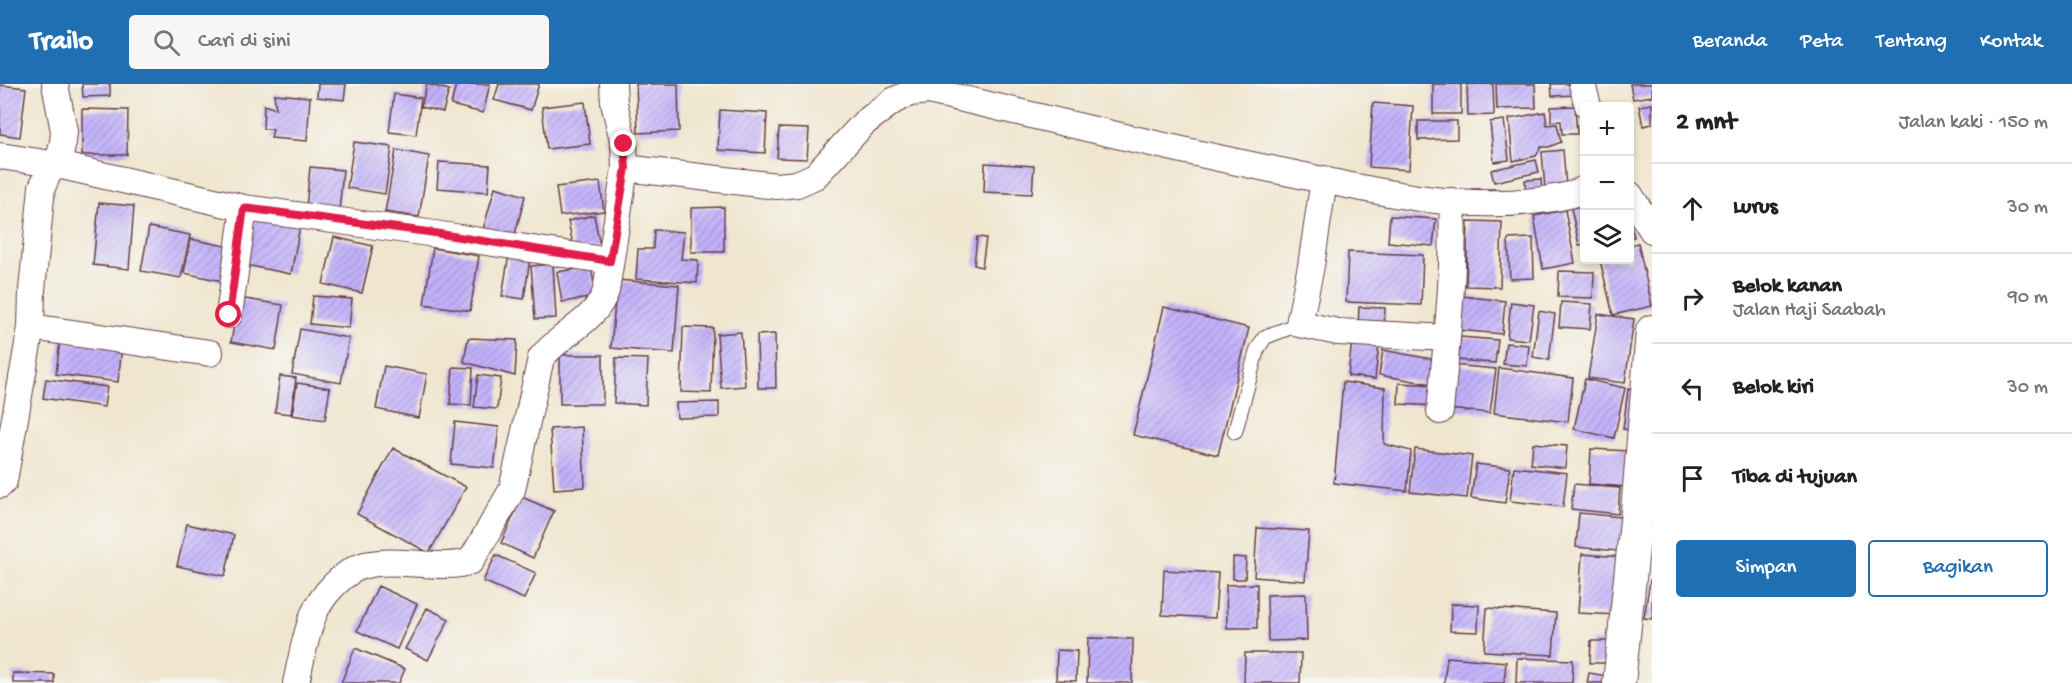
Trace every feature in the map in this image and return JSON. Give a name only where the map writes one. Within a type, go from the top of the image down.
[{"type":"street","points":[[0,485],[4,481],[32,327],[32,291],[42,187],[50,172],[58,165],[64,131],[56,84]]},
{"type":"street","points":[[296,683],[314,615],[328,592],[349,573],[366,565],[389,562],[457,564],[471,561],[512,490],[541,358],[550,347],[592,313],[604,299],[626,168],[624,144],[614,103],[613,84]]},
{"type":"street","points":[[1582,84],[1587,102]]},
{"type":"street","points":[[626,168],[777,186],[797,184],[815,176],[864,123],[893,101],[910,93],[929,91],[1134,139],[1377,190],[1479,203],[1525,202],[1563,196],[1580,190]]},
{"type":"street","points":[[0,156],[58,165],[244,208],[428,232],[610,261]]},
{"type":"street","points":[[1324,179],[1311,266],[1299,324],[1338,332],[1447,338]]},
{"type":"street","points":[[1440,411],[1451,303],[1454,247],[1452,201]]},
{"type":"street","points":[[1634,203],[1652,231]]},
{"type":"street","points":[[229,315],[244,208]]},
{"type":"street","points":[[32,327],[210,353]]},
{"type":"street","points":[[1619,683],[1637,511],[1652,331]]},
{"type":"lane","points":[[1235,432],[1257,350],[1265,337],[1299,324]]},
{"type":"building","points":[[82,84],[110,84],[110,96],[83,97]]},
{"type":"building","points":[[318,84],[346,84],[344,100],[317,97]]},
{"type":"building","points":[[427,84],[449,90],[443,112],[421,107]]},
{"type":"building","points":[[456,84],[490,84],[483,113],[451,105]]},
{"type":"building","points":[[499,84],[539,84],[531,110],[494,100]]},
{"type":"building","points":[[636,84],[678,84],[679,131],[638,133]]},
{"type":"building","points":[[1433,84],[1461,84],[1461,114],[1433,114]]},
{"type":"building","points":[[1467,84],[1493,84],[1494,115],[1468,116]]},
{"type":"building","points":[[1496,84],[1535,84],[1536,108],[1497,109]]},
{"type":"building","points":[[1551,84],[1579,84],[1579,95],[1552,96]]},
{"type":"building","points":[[1630,84],[1652,84],[1652,96],[1633,99]]},
{"type":"building","points":[[0,85],[26,88],[20,137],[0,134]]},
{"type":"building","points":[[274,94],[310,97],[307,141],[271,138],[273,129],[263,129],[264,105],[276,109]]},
{"type":"building","points":[[394,94],[421,98],[416,135],[389,132]]},
{"type":"building","points":[[585,102],[590,144],[547,149],[542,107]]},
{"type":"building","points":[[1373,103],[1413,106],[1409,170],[1369,167]]},
{"type":"building","points":[[1652,104],[1652,124],[1643,126],[1639,106]]},
{"type":"building","points":[[1575,106],[1577,134],[1562,134],[1561,121],[1551,122],[1551,107]]},
{"type":"building","points":[[82,109],[128,110],[127,155],[82,155]]},
{"type":"building","points":[[720,110],[767,113],[765,153],[718,150]]},
{"type":"building","points":[[1545,112],[1547,125],[1557,124],[1561,142],[1549,147],[1541,147],[1536,156],[1513,161],[1509,119]]},
{"type":"building","points":[[1504,120],[1509,160],[1494,162],[1490,122]]},
{"type":"building","points":[[1418,121],[1457,121],[1457,139],[1418,140]]},
{"type":"building","points":[[779,128],[809,129],[807,159],[777,158]]},
{"type":"building","points":[[354,142],[392,147],[385,194],[347,188]]},
{"type":"building","points":[[396,150],[429,156],[419,217],[385,212]]},
{"type":"building","points":[[1563,150],[1566,187],[1545,189],[1542,152]]},
{"type":"building","points":[[1536,160],[1539,172],[1494,182],[1491,170]]},
{"type":"building","points":[[439,162],[490,165],[488,192],[437,188]]},
{"type":"building","points":[[985,163],[1034,166],[1032,194],[984,192]]},
{"type":"building","points":[[310,167],[343,170],[339,211],[306,208]]},
{"type":"building","points":[[1541,179],[1542,192],[1526,193],[1525,180]]},
{"type":"building","points":[[600,182],[604,211],[560,216],[556,187]]},
{"type":"building","points":[[495,187],[525,196],[514,238],[483,230]]},
{"type":"building","points":[[1471,189],[1498,189],[1498,199],[1471,199]]},
{"type":"building","points":[[99,203],[134,206],[129,269],[93,265]]},
{"type":"building","points":[[724,207],[724,252],[691,252],[691,208]]},
{"type":"building","points":[[1580,207],[1580,245],[1579,245],[1571,208]]},
{"type":"building","points":[[1565,210],[1575,263],[1543,269],[1534,216]]},
{"type":"building","points":[[594,215],[600,246],[574,250],[568,221]]},
{"type":"building","points":[[1390,216],[1436,219],[1433,246],[1388,242]]},
{"type":"building","points":[[255,217],[300,226],[291,274],[246,265]]},
{"type":"building","points":[[1468,221],[1502,222],[1500,287],[1466,286]]},
{"type":"building","points":[[149,227],[190,235],[181,278],[141,271]]},
{"type":"building","points":[[654,230],[684,232],[681,259],[698,260],[697,283],[636,279],[638,249],[653,249]]},
{"type":"building","points":[[334,237],[373,246],[362,293],[323,284]]},
{"type":"building","points":[[977,237],[986,238],[982,267],[974,265]]},
{"type":"building","points":[[1533,238],[1534,278],[1510,279],[1508,239]]},
{"type":"building","points":[[191,239],[235,248],[227,282],[184,273]]},
{"type":"building","points":[[1638,243],[1652,306],[1613,315],[1601,264],[1634,264],[1634,244]]},
{"type":"building","points":[[433,248],[479,256],[470,311],[424,304]]},
{"type":"building","points":[[1348,252],[1423,255],[1421,305],[1346,302]]},
{"type":"building","points":[[509,254],[530,258],[524,299],[502,296]]},
{"type":"building","points":[[553,264],[556,318],[535,319],[531,266]]},
{"type":"building","points":[[591,267],[596,297],[562,302],[557,272]]},
{"type":"building","points":[[1559,271],[1594,272],[1593,298],[1558,297]]},
{"type":"building","points":[[617,280],[679,285],[674,353],[611,348]]},
{"type":"building","points":[[313,296],[352,299],[349,328],[310,324]]},
{"type":"building","points":[[1462,296],[1505,301],[1502,334],[1458,330]]},
{"type":"building","points":[[239,298],[283,305],[276,350],[231,342]]},
{"type":"building","points":[[1511,302],[1534,305],[1529,340],[1507,338]]},
{"type":"building","points":[[1561,302],[1592,304],[1590,329],[1559,327]]},
{"type":"building","points":[[1164,307],[1249,328],[1218,455],[1133,435]]},
{"type":"building","points":[[1359,307],[1385,308],[1384,328],[1358,327]]},
{"type":"building","points":[[1539,311],[1555,314],[1549,360],[1533,357]]},
{"type":"building","points":[[1598,314],[1634,319],[1625,383],[1588,378]]},
{"type":"building","points":[[683,327],[713,328],[711,393],[681,392]]},
{"type":"building","points":[[300,329],[349,338],[341,383],[292,374]]},
{"type":"building","points":[[741,332],[745,386],[721,388],[717,334]]},
{"type":"building","points":[[775,334],[776,388],[758,388],[757,335]]},
{"type":"building","points":[[1460,337],[1498,340],[1495,363],[1457,360]]},
{"type":"building","points":[[468,338],[517,340],[515,376],[464,362]]},
{"type":"building","points":[[60,340],[122,347],[118,382],[56,374]]},
{"type":"building","points":[[1352,340],[1379,344],[1375,379],[1348,376]]},
{"type":"building","points":[[1506,343],[1529,345],[1527,366],[1503,364]]},
{"type":"building","points":[[1383,350],[1442,361],[1438,406],[1398,404],[1399,383],[1437,385],[1379,375]]},
{"type":"building","points":[[560,355],[603,355],[603,404],[560,404]]},
{"type":"building","points":[[616,358],[648,359],[646,405],[614,403]]},
{"type":"building","points":[[1452,365],[1496,369],[1490,413],[1447,409]]},
{"type":"building","points":[[384,366],[427,374],[419,418],[376,409]]},
{"type":"building","points":[[453,367],[473,368],[471,405],[450,404]]},
{"type":"building","points":[[1499,368],[1573,378],[1568,422],[1494,413]]},
{"type":"building","points":[[478,375],[501,378],[497,409],[474,407]]},
{"type":"building","points":[[280,376],[296,378],[291,414],[275,412]]},
{"type":"building","points":[[46,379],[107,387],[104,407],[43,398]]},
{"type":"building","points":[[1585,379],[1625,388],[1614,438],[1574,429]]},
{"type":"building","points":[[1343,382],[1385,388],[1384,444],[1411,451],[1407,491],[1334,483]]},
{"type":"building","points":[[297,383],[330,388],[325,420],[292,415]]},
{"type":"building","points":[[1628,389],[1645,392],[1640,431],[1623,429]]},
{"type":"building","points":[[719,402],[719,417],[677,418],[676,403]]},
{"type":"building","points":[[455,422],[499,427],[494,468],[451,464]]},
{"type":"building","points":[[582,427],[585,487],[554,489],[550,429]]},
{"type":"building","points":[[1533,443],[1567,446],[1565,468],[1531,464]]},
{"type":"building","points":[[393,448],[466,487],[429,553],[357,514]]},
{"type":"building","points":[[1415,449],[1472,456],[1467,498],[1410,492]]},
{"type":"building","points":[[1591,449],[1629,451],[1627,487],[1589,484]]},
{"type":"building","points":[[1476,464],[1510,468],[1505,503],[1471,498]]},
{"type":"building","points":[[1514,467],[1567,473],[1563,507],[1510,501]]},
{"type":"building","points":[[1574,484],[1620,488],[1618,514],[1571,509]]},
{"type":"building","points":[[522,497],[554,511],[533,558],[501,543]]},
{"type":"building","points":[[1579,513],[1631,518],[1628,552],[1576,547]]},
{"type":"building","points":[[187,524],[234,535],[225,576],[177,566]]},
{"type":"building","points":[[1257,528],[1309,531],[1305,581],[1254,577]]},
{"type":"building","points":[[1582,554],[1622,557],[1618,615],[1578,613]]},
{"type":"building","points":[[496,555],[536,573],[524,599],[483,581]]},
{"type":"building","points":[[1233,557],[1246,558],[1245,579],[1233,579]]},
{"type":"building","points":[[1164,570],[1218,573],[1215,618],[1162,615]]},
{"type":"building","points":[[1650,580],[1652,581],[1652,619],[1644,618]]},
{"type":"building","points":[[1257,584],[1257,628],[1227,628],[1226,585]]},
{"type":"building","points":[[378,586],[417,604],[397,649],[357,631]]},
{"type":"building","points":[[1306,594],[1307,640],[1268,641],[1267,595]]},
{"type":"building","points":[[1451,604],[1479,605],[1478,632],[1450,631]]},
{"type":"building","points":[[427,608],[449,619],[428,660],[405,649]]},
{"type":"building","points":[[1487,608],[1556,613],[1553,655],[1484,651]]},
{"type":"building","points":[[1088,638],[1133,639],[1132,683],[1087,683]]},
{"type":"building","points":[[1591,641],[1616,641],[1616,663],[1590,663]]},
{"type":"building","points":[[355,648],[405,669],[399,683],[341,683]]},
{"type":"building","points":[[1057,650],[1077,651],[1076,681],[1056,680]]},
{"type":"building","points":[[1245,653],[1301,653],[1300,683],[1244,683]]},
{"type":"building","points":[[1447,657],[1506,662],[1504,683],[1444,683]]},
{"type":"building","points":[[1517,658],[1573,660],[1572,683],[1516,683]]},
{"type":"building","points":[[13,673],[54,674],[54,683],[13,683]]},
{"type":"building","points":[[1589,673],[1607,676],[1606,683],[1587,683]]},
{"type":"route","points":[[229,315],[244,208],[428,232],[610,261],[626,168],[624,144]]}]
